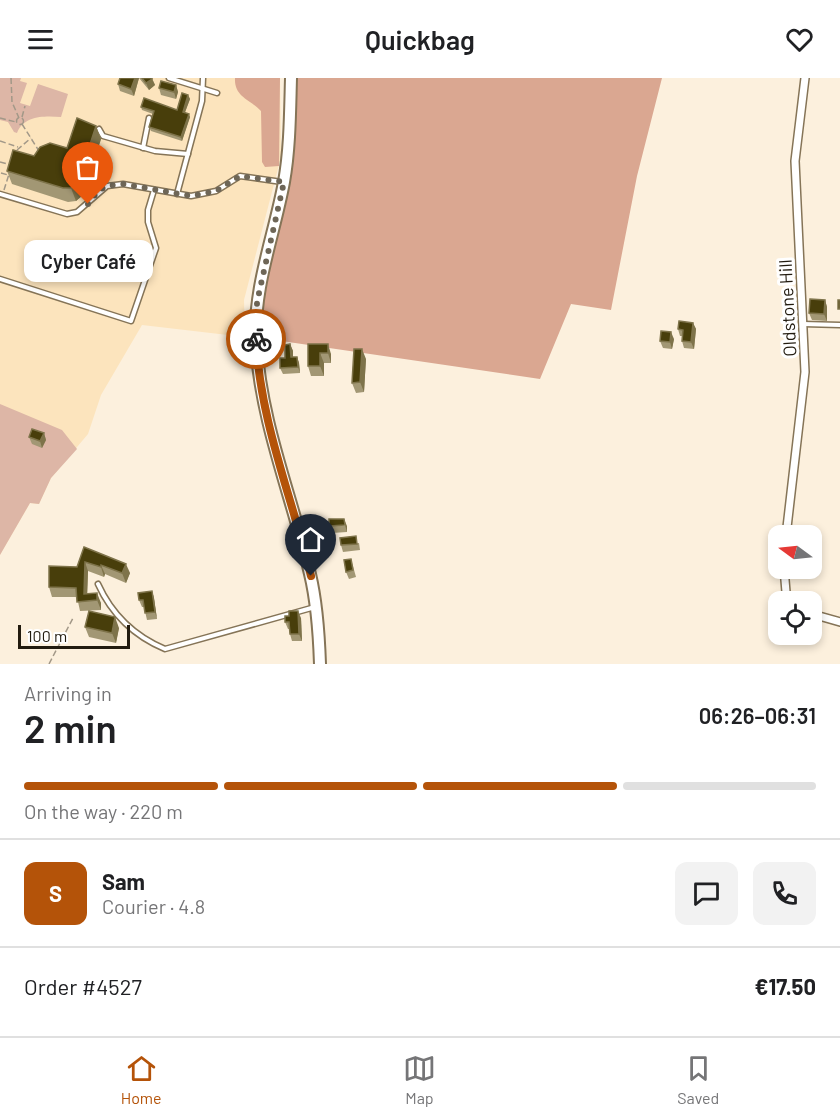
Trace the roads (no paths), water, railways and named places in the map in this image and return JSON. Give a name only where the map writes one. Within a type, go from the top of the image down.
[{"type":"street","points":[[291,78],[289,146],[284,182],[266,256],[255,325],[261,393],[307,561],[316,606],[320,664]]},
{"type":"street","name":"Oldstone Hill","points":[[787,525],[805,372],[795,161],[805,78]]},
{"type":"street","points":[[822,617],[840,622]]},
{"type":"lane","points":[[169,78],[217,93]]},
{"type":"lane","points":[[177,194],[204,88],[203,78]]},
{"type":"lane","points":[[143,148],[149,118]]},
{"type":"lane","points":[[99,129],[103,136],[143,148],[188,154]]},
{"type":"lane","points":[[1,194],[67,214],[77,212],[88,204],[98,191],[107,186],[123,184],[177,194],[203,195],[216,191],[240,176],[284,182]]},
{"type":"lane","points":[[0,279],[131,321],[156,248],[148,222],[148,210],[154,190]]},
{"type":"lane","points":[[803,324],[840,325]]},
{"type":"lane","points":[[98,584],[117,617],[165,649],[316,606]]},
{"type":"place","name":"Cyber Café","points":[[88,204]]}]
